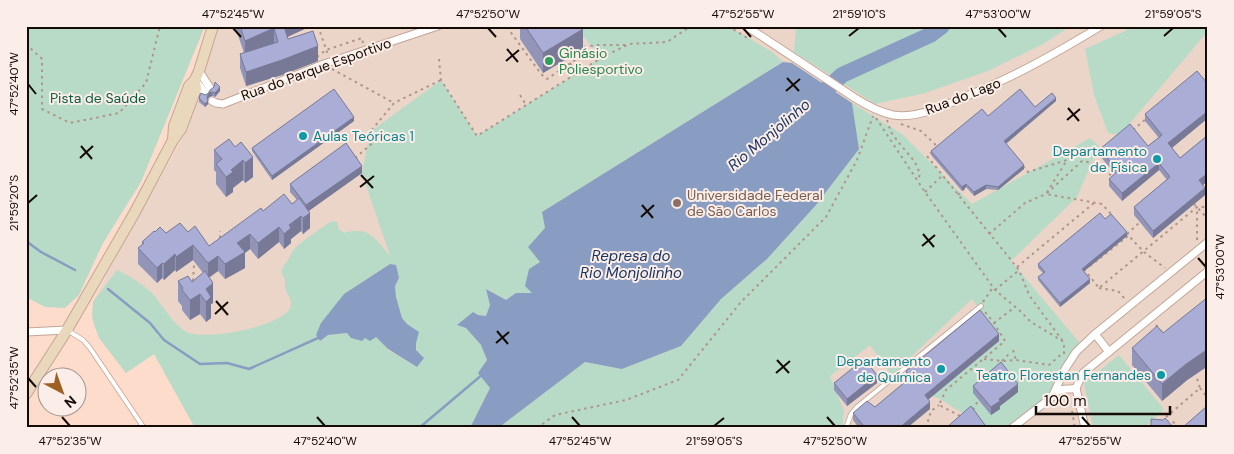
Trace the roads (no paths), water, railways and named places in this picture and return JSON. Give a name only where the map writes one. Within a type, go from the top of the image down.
[{"type":"main road","points":[[26,394],[68,330],[168,152],[174,126],[189,86],[197,76],[213,26]]},
{"type":"street","name":"Rua do Parque Esportivo","points":[[214,98],[223,104],[327,63],[438,26]]},
{"type":"street","name":"Rua do Lago","points":[[746,26],[871,108],[893,115],[913,115],[945,106],[995,85],[1027,69],[1101,26]]},
{"type":"street","points":[[197,76],[207,90]]},
{"type":"street","points":[[1012,428],[1052,397],[1056,392],[1065,369],[1076,352],[1094,334],[1208,242]]},
{"type":"street","points":[[1085,428],[1076,388],[1083,373],[1208,271]]},
{"type":"street","points":[[26,332],[68,330]]},
{"type":"street","points":[[1094,334],[1109,352]]},
{"type":"street","points":[[1056,392],[1062,388],[1074,390],[1076,388]]},
{"type":"lane","points":[[846,428],[851,414],[857,407],[980,306]]},
{"type":"lane","points":[[68,330],[83,340],[90,348],[144,428]]},
{"type":"water","name":"Represa do Rio Monjolinho","points":[[783,62],[792,63],[852,103],[859,149],[816,205],[767,259],[721,299],[681,346],[622,369],[585,362],[498,428],[470,428],[490,388],[478,373],[487,360],[481,345],[466,328],[457,325],[473,312],[486,316],[490,305],[486,289],[506,300],[516,293],[532,293],[525,286],[529,269],[540,262],[528,247],[545,228],[542,212]]},
{"type":"water","points":[[390,264],[396,265],[399,278],[395,286],[402,318],[419,332],[416,350],[424,358],[417,367],[388,349],[376,337],[370,341],[365,338],[362,341],[351,338],[347,333],[328,335],[320,341],[316,335],[321,323],[344,294]]},
{"type":"waterway","name":"Rio Monjolinho","points":[[819,96],[842,75],[930,35],[942,26]]},
{"type":"waterway","points":[[26,241],[41,252],[75,270]]},
{"type":"waterway","points":[[108,289],[150,323],[164,340],[200,364],[227,363],[249,369],[318,338]]},
{"type":"waterway","points":[[419,428],[483,374]]},
{"type":"place","name":"Ginásio Poliesportivo","points":[[549,61]]},
{"type":"place","name":"Aulas Teóricas 1","points":[[303,136]]},
{"type":"place","name":"Departamento de Física","points":[[1157,159]]},
{"type":"place","name":"Universidade Federal de São Carlos","points":[[677,203]]},
{"type":"place","name":"Departamento de Química","points":[[941,369]]},
{"type":"place","name":"Teatro Florestan Fernandes","points":[[1161,375]]},
{"type":"park label","name":"Pista de Saúde","points":[[98,98]]}]
